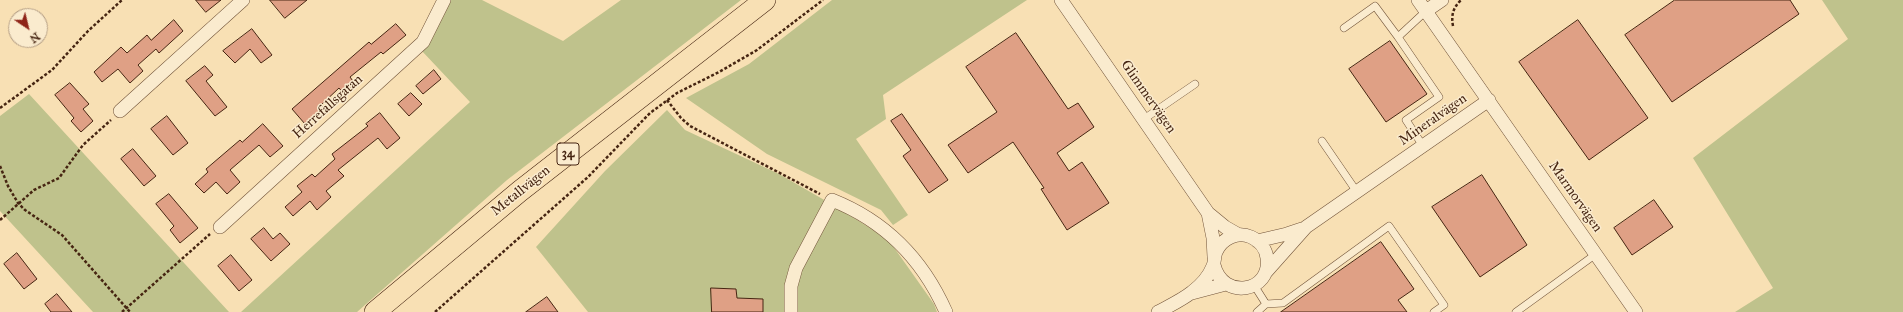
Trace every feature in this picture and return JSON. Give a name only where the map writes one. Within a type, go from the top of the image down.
[{"type":"main road","name":"Metallvägen","points":[[375,312],[520,192],[765,0]]},
{"type":"street","points":[[120,111],[244,0]]},
{"type":"street","name":"Herrefallsgatan","points":[[220,227],[423,42],[444,0]]},
{"type":"street","name":"Glimmervägen","points":[[1061,0],[1208,214],[1239,235],[1245,235],[1258,240]]},
{"type":"street","name":"Mineralvägen","points":[[1266,272],[1306,227],[1489,100],[1418,0]]},
{"type":"street","points":[[1426,11],[1442,0]]},
{"type":"street","name":"Marmorvägen","points":[[1489,100],[1636,312]]},
{"type":"street","points":[[791,312],[791,286],[796,268],[832,200],[875,221],[898,242],[920,269],[946,312]]},
{"type":"street","name":"Glimmervägen","points":[[1208,214],[1213,238],[1214,261],[1218,276],[1226,284]]},
{"type":"street","name":"Mineralvägen","points":[[1258,240],[1287,234],[1306,227]]},
{"type":"street","points":[[1158,312],[1192,292],[1206,277],[1214,261],[1217,250],[1226,240],[1239,235]]},
{"type":"street","points":[[1192,292],[1226,284],[1240,289],[1259,282],[1266,272],[1268,265],[1266,251],[1258,240]]},
{"type":"lane","points":[[1344,28],[1375,6],[1439,97],[1406,120],[1423,146]]},
{"type":"lane","points":[[1398,37],[1426,11]]},
{"type":"lane","points":[[1144,119],[1195,84]]},
{"type":"lane","points":[[1322,141],[1357,192]]},
{"type":"lane","points":[[1257,312],[1266,304],[1282,303],[1389,226],[1444,305],[1434,312]]},
{"type":"lane","points":[[1516,312],[1596,254]]},
{"type":"lane","points":[[1254,285],[1266,304]]},
{"type":"path","points":[[0,108],[52,70],[88,31],[122,0]]},
{"type":"path","points":[[435,312],[588,177],[650,114],[667,100],[757,50],[823,0]]},
{"type":"path","points":[[1447,40],[1454,35],[1452,15],[1456,5],[1461,0]]},
{"type":"path","points":[[667,100],[681,118],[690,126],[832,200]]},
{"type":"path","points":[[0,220],[34,190],[59,178],[83,145],[120,111]]},
{"type":"path","points":[[0,166],[8,186],[18,204],[24,210],[62,235],[130,312]]},
{"type":"path","points":[[122,312],[220,227]]},
{"type":"green space","points":[[445,0],[482,0],[563,41],[621,0],[741,0],[507,180],[357,312],[241,312],[470,102],[421,50]]},
{"type":"green space","points":[[832,0],[1027,0],[883,95],[886,119],[856,139],[908,215],[893,225],[881,210],[767,154],[686,98],[749,64]]},
{"type":"green space","points":[[1822,0],[1903,0],[1903,312],[1735,312],[1773,288],[1693,158],[1848,39]]},
{"type":"green space","points":[[29,94],[229,312],[93,312],[0,211],[0,116]]},
{"type":"green space","points":[[667,110],[685,130],[779,174],[888,239],[934,304],[937,312],[588,312],[536,247],[605,171]]},
{"type":"building","points":[[196,0],[221,0],[206,12]]},
{"type":"building","points":[[270,0],[307,0],[285,18]]},
{"type":"building","points":[[1675,0],[1790,0],[1799,14],[1672,102],[1625,35]]},
{"type":"building","points":[[174,20],[183,31],[159,53],[156,49],[138,65],[143,71],[130,83],[118,69],[102,82],[94,72],[121,47],[127,53],[147,35],[151,40]]},
{"type":"building","points":[[1578,20],[1648,118],[1589,160],[1519,62]]},
{"type":"building","points":[[396,24],[406,35],[383,54],[381,52],[350,77],[355,84],[344,94],[339,88],[321,105],[324,108],[305,124],[292,109],[369,42],[371,44]]},
{"type":"building","points":[[252,29],[272,55],[261,63],[250,49],[235,63],[223,51]]},
{"type":"building","points":[[1016,33],[1068,109],[1078,103],[1094,127],[1057,153],[1069,171],[1082,162],[1109,203],[1067,230],[1041,189],[1044,188],[1013,142],[968,173],[948,145],[997,112],[966,67]]},
{"type":"building","points":[[1390,41],[1427,94],[1386,122],[1349,69]]},
{"type":"building","points":[[205,66],[213,75],[206,81],[227,107],[215,116],[186,81]]},
{"type":"building","points":[[434,70],[441,79],[423,94],[416,86]]},
{"type":"building","points":[[70,83],[89,104],[83,109],[93,121],[81,132],[71,121],[74,118],[55,95]]},
{"type":"building","points":[[411,93],[422,104],[409,116],[398,104]]},
{"type":"building","points":[[380,113],[400,138],[387,149],[378,138],[338,170],[344,176],[326,191],[331,197],[317,210],[310,201],[293,216],[285,207],[302,192],[297,186],[312,174],[315,177],[335,159],[332,154],[368,126],[366,124]]},
{"type":"building","points":[[902,114],[948,180],[929,193],[903,156],[911,150],[891,121]]},
{"type":"building","points":[[167,116],[188,143],[173,155],[151,129]]},
{"type":"building","points":[[263,124],[283,146],[270,157],[259,145],[230,170],[240,182],[227,194],[216,182],[204,193],[195,184],[208,172],[206,169],[240,140],[242,142]]},
{"type":"building","points":[[133,149],[156,176],[144,186],[121,159]]},
{"type":"building","points":[[1482,175],[1527,245],[1480,277],[1432,207]]},
{"type":"building","points":[[169,194],[198,228],[180,243],[170,230],[174,226],[156,204]]},
{"type":"building","points":[[1654,200],[1673,227],[1632,255],[1614,228]]},
{"type":"building","points":[[264,228],[273,239],[280,233],[290,244],[271,261],[251,239]]},
{"type":"building","points":[[1381,242],[1414,289],[1398,300],[1407,312],[1281,312]]},
{"type":"building","points":[[17,253],[37,279],[24,289],[4,264]]},
{"type":"building","points":[[231,255],[252,280],[239,291],[218,266]]},
{"type":"building","points":[[711,288],[736,289],[737,298],[763,299],[763,312],[712,312]]},
{"type":"building","points":[[57,294],[72,312],[51,312],[45,304]]},
{"type":"building","points":[[547,297],[558,312],[526,312]]}]
